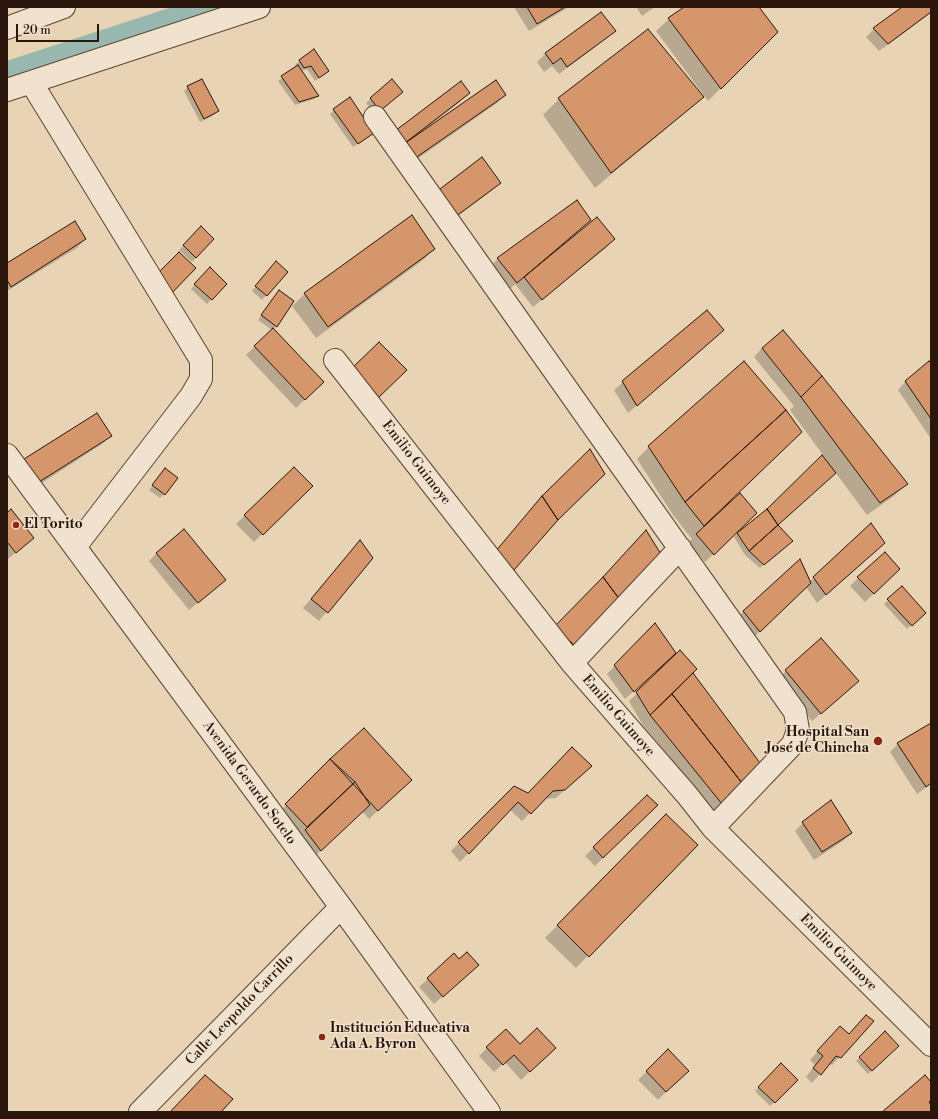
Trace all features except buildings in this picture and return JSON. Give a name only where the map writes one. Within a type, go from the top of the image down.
[{"type":"street","points":[[7,28],[64,7]]},
{"type":"street","points":[[7,90],[259,7]]},
{"type":"street","points":[[31,82],[201,360],[201,379],[191,396],[76,547]]},
{"type":"street","points":[[375,117],[795,712],[798,730],[793,744],[713,828]]},
{"type":"street","name":"Emilio Guimoye","points":[[335,360],[572,662],[687,795],[713,828],[931,1046]]},
{"type":"street","name":"Avenida Gerardo Sotelo","points":[[8,458],[76,547],[341,907],[489,1112]]},
{"type":"street","points":[[572,662],[680,548]]},
{"type":"street","name":"Calle Leopoldo Carrillo","points":[[140,1112],[341,907]]},
{"type":"waterway","points":[[7,76],[219,7]]},
{"type":"place","name":"El Torito","points":[[16,525]]},
{"type":"place","name":"Hospital San José de Chincha","points":[[878,741]]},
{"type":"place","name":"Institución Educativa Ada A. Byron","points":[[322,1037]]}]
